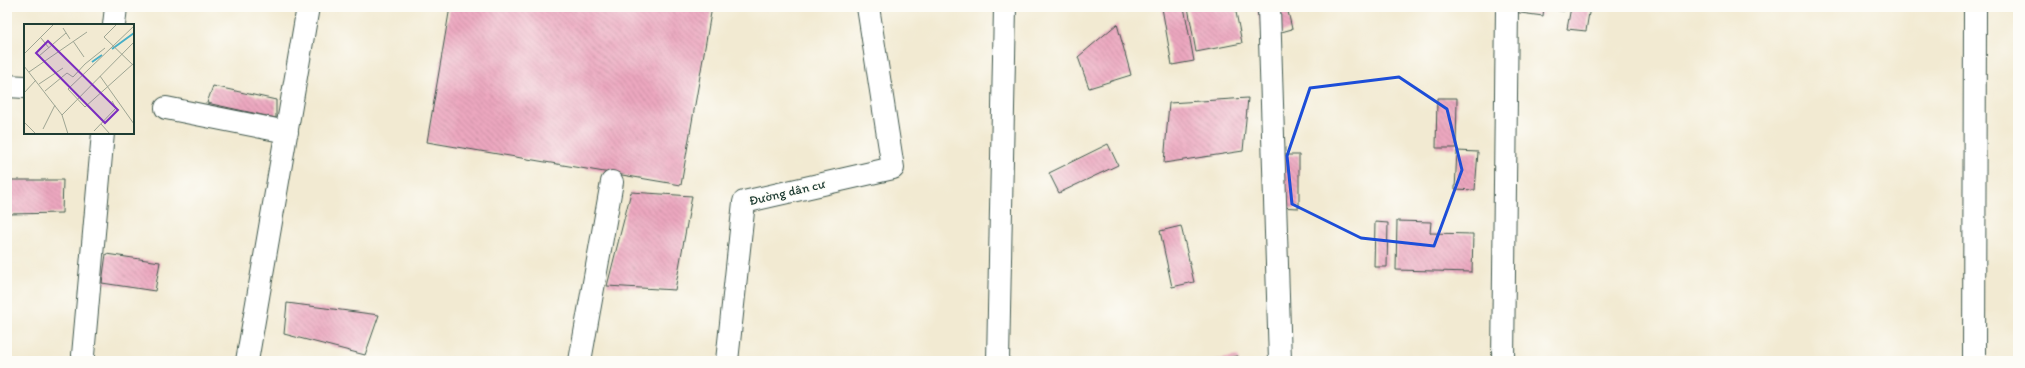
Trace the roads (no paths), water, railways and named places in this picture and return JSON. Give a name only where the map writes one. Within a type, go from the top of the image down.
[{"type":"street","points":[[114,24],[116,7]]},
{"type":"street","points":[[247,361],[308,7]]},
{"type":"street","name":"Đường dân cư","points":[[727,361],[744,202],[893,168],[868,7]]},
{"type":"street","points":[[998,361],[1005,7]]},
{"type":"street","points":[[1269,7],[1280,361]]},
{"type":"street","points":[[1503,361],[1507,7]]},
{"type":"street","points":[[1974,7],[1974,361]]},
{"type":"street","points":[[7,86],[24,87]]},
{"type":"street","points":[[166,108],[287,132]]},
{"type":"street","points":[[83,356],[104,134]]},
{"type":"street","points":[[580,361],[612,182]]}]
